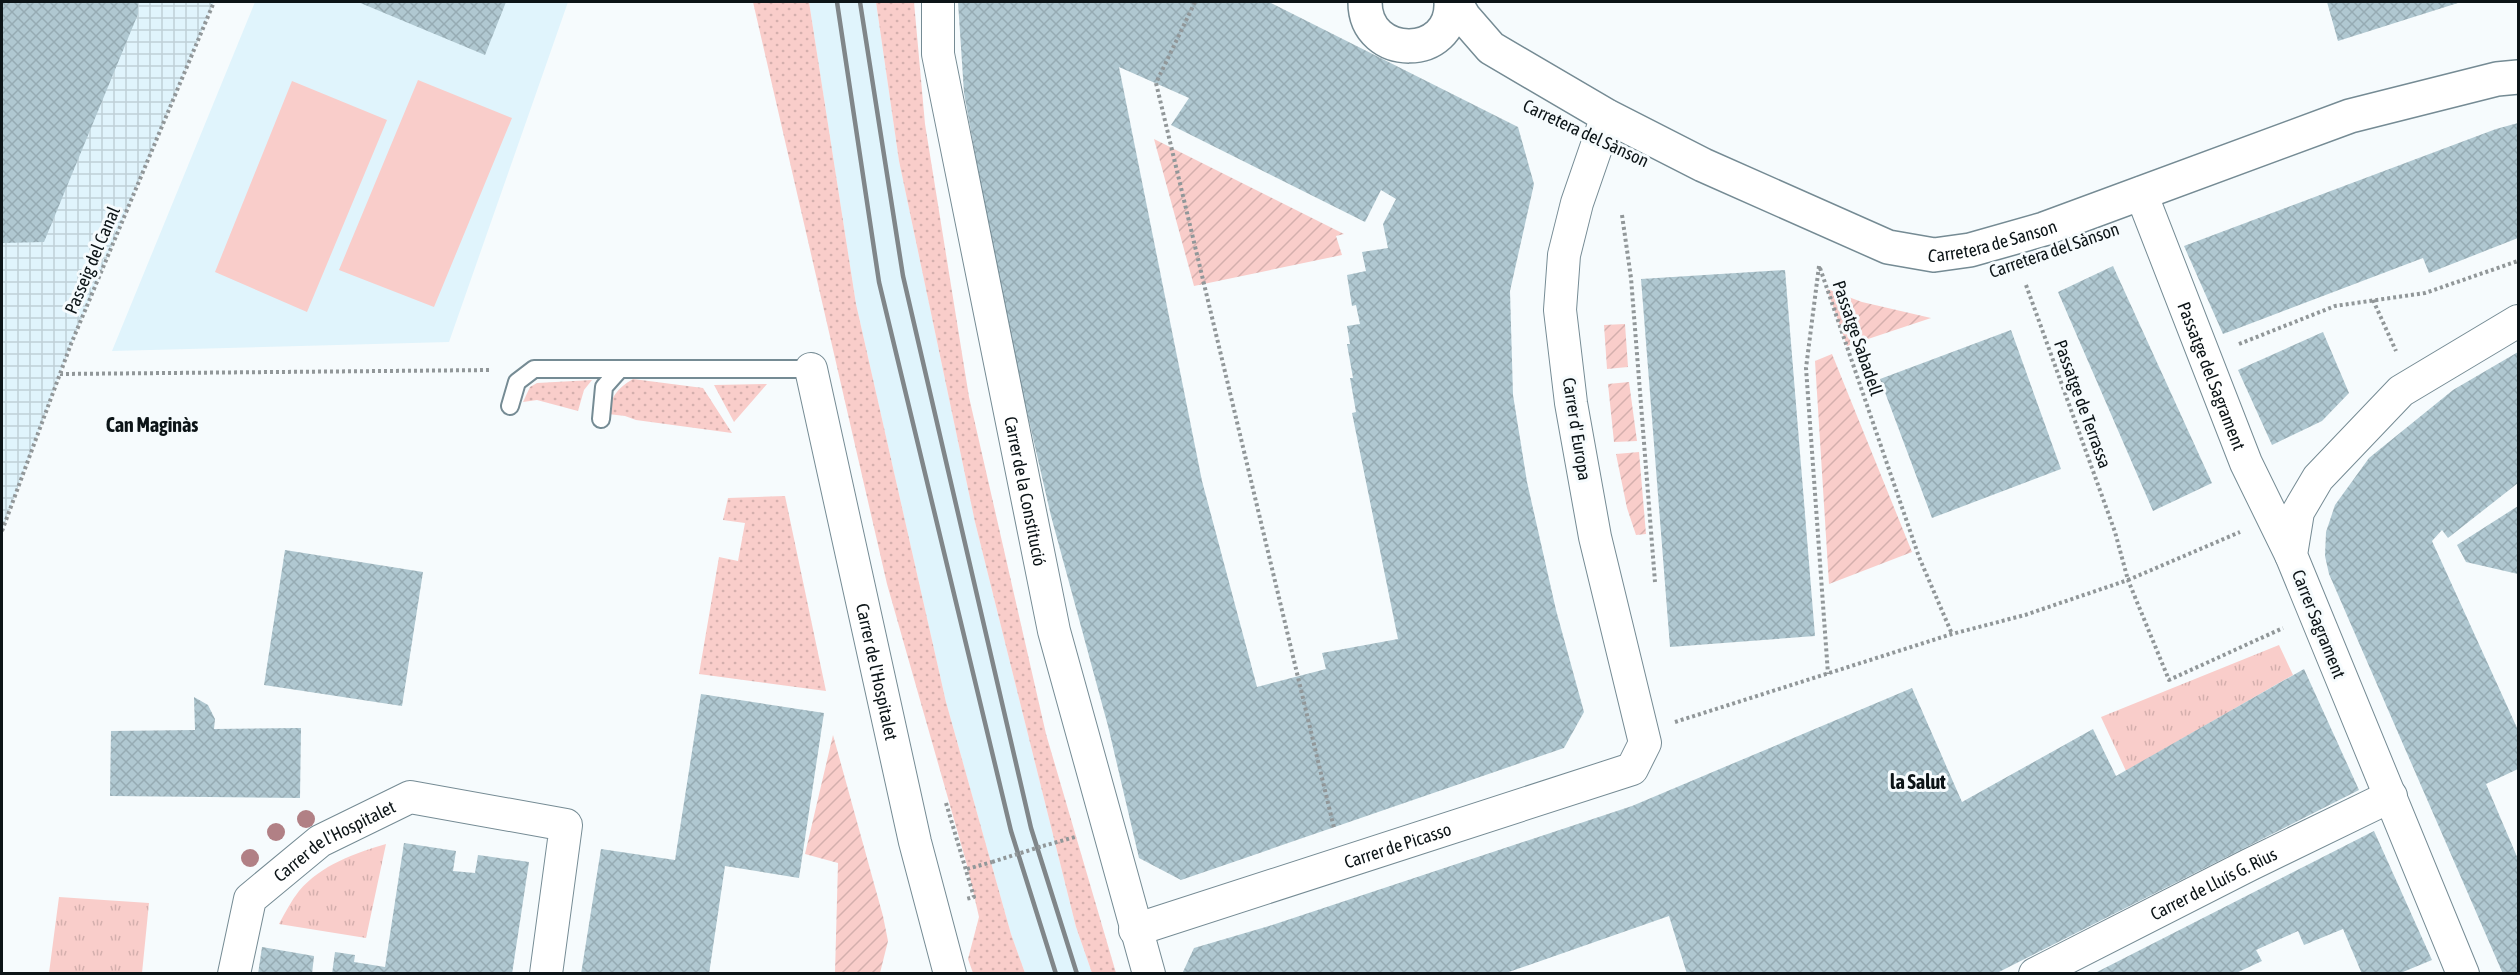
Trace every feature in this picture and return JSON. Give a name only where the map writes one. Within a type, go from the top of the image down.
[{"type":"street","name":"Carrer de la Constitució","points":[[938,2],[938,54],[1054,630],[1149,974]]},
{"type":"street","points":[[1365,2],[1368,20],[1382,38],[1403,46],[1451,41],[1491,48]]},
{"type":"street","points":[[1426,43],[1444,28],[1453,2]]},
{"type":"street","points":[[1453,2],[1491,48]]},
{"type":"street","name":"Carretera de Sanson","points":[[1491,48],[1607,116],[1703,165],[1887,247],[1934,255],[1970,250],[2044,229],[2350,116],[2498,79],[2518,77]]},
{"type":"street","name":"Carrer d' Europa","points":[[1607,116],[1577,203],[1564,255],[1560,310],[1571,403],[1595,537],[1643,735]]},
{"type":"street","name":"Passatge del Sagrament","points":[[2141,193],[2246,463],[2290,555]]},
{"type":"street","name":"Carrer Sagrament","points":[[2463,974],[2290,555],[2298,512],[2318,478],[2401,391],[2518,321]]},
{"type":"street","name":"Carrer de l'Hospitalet","points":[[811,369],[915,842],[950,974]]},
{"type":"street","name":"Carrer de Picasso","points":[[1135,930],[1632,769],[1643,735]]},
{"type":"street","name":"Carrer de Lluís G. Rius","points":[[2035,974],[2391,796]]},
{"type":"street","name":"Carrer de l'Hospitalet","points":[[234,974],[250,899],[320,841],[410,797],[566,825],[546,974]]},
{"type":"lane","points":[[510,406],[517,382],[534,369],[811,369]]},
{"type":"lane","points":[[601,419],[604,387],[620,369]]},
{"type":"path","name":"Passeig del Canal","points":[[2,531],[60,374],[214,2]]},
{"type":"path","points":[[1195,2],[1156,83],[1343,864]]},
{"type":"path","points":[[1622,215],[1631,278],[1655,582]]},
{"type":"path","points":[[2205,357],[2335,306],[2425,293],[2518,261]]},
{"type":"path","name":"Passatge Sabadell","points":[[1828,674],[1806,368],[1820,266],[1919,557],[1952,634]]},
{"type":"path","name":"Passatge de Terrassa","points":[[2026,285],[2115,532],[2128,580],[2169,680],[2313,615]]},
{"type":"path","points":[[2373,300],[2397,352]]},
{"type":"path","points":[[60,374],[534,369]]},
{"type":"path","points":[[1643,735],[1952,634],[2025,615],[2128,580],[2272,518]]},
{"type":"path","points":[[968,869],[1079,836]]},
{"type":"shaded area","points":[[2,2],[214,2],[71,344],[2,531]]},
{"type":"shaded area","points":[[255,2],[568,2],[449,342],[112,351]]},
{"type":"shaded area","points":[[809,2],[876,2],[899,161],[975,522],[1076,927],[1092,973],[1025,973],[1011,934],[946,702],[856,304]]},
{"type":"green space","points":[[753,2],[809,2],[856,304],[946,702],[1011,934],[1025,973],[973,973],[968,959],[979,917],[967,865],[887,584]]},
{"type":"green space","points":[[876,2],[914,2],[925,124],[969,397],[1046,734],[1116,973],[1092,973],[1076,927],[975,522],[899,161]]},
{"type":"green space","points":[[418,80],[512,118],[434,307],[339,270]]},
{"type":"green space","points":[[292,81],[387,120],[307,312],[215,272]]},
{"type":"green space","points":[[1154,139],[1344,234],[1336,236],[1342,255],[1194,286]]},
{"type":"green space","points":[[1827,289],[1862,302],[1931,318],[1847,346]]},
{"type":"green space","points":[[1625,324],[1628,367],[1607,369],[1604,325]]},
{"type":"green space","points":[[1832,354],[1912,552],[1829,584],[1815,361]]},
{"type":"green space","points":[[633,379],[703,388],[732,433],[608,414],[616,393]]},
{"type":"green space","points":[[592,380],[584,390],[578,411],[537,400],[523,402],[530,387],[537,383]]},
{"type":"green space","points":[[1629,382],[1637,441],[1614,442],[1608,384]]},
{"type":"green space","points":[[767,384],[734,422],[714,385]]},
{"type":"green space","points":[[1639,452],[1646,534],[1636,535],[1627,508],[1616,454]]},
{"type":"green space","points":[[785,496],[826,691],[699,674],[719,557],[738,561],[745,523],[723,520],[728,498]]},
{"type":"green space","points":[[2279,645],[2293,675],[2126,771],[2101,717]]},
{"type":"green space","points":[[833,735],[888,941],[880,973],[835,973],[838,863],[805,854]]},
{"type":"green space","points":[[386,844],[366,938],[279,924],[299,891],[318,874],[339,861]]},
{"type":"green space","points":[[59,897],[149,903],[142,973],[49,973]]},
{"type":"building","points":[[2,2],[138,2],[138,14],[44,242],[2,243]]},
{"type":"building","points":[[358,2],[506,2],[485,55]]},
{"type":"building","points":[[958,2],[1269,2],[1518,127],[1534,184],[1510,291],[1513,395],[1527,482],[1556,610],[1584,712],[1564,748],[1181,880],[1139,858],[1108,726],[1051,516],[1003,308],[964,93]],"holes":[[[1119,67],[1189,98],[1171,125],[1365,222],[1381,190],[1396,199],[1383,224],[1388,248],[1362,252],[1366,271],[1347,275],[1352,306],[1356,305],[1360,324],[1347,326],[1350,344],[1347,344],[1356,412],[1352,413],[1398,639],[1322,653],[1326,669],[1257,687],[1202,481]]]},
{"type":"building","points":[[2327,2],[2461,2],[2338,41]]},
{"type":"building","points":[[2518,123],[2518,238],[2429,273],[2423,258],[2223,334],[2184,246],[2496,129]]},
{"type":"building","points":[[2113,266],[2212,483],[2153,511],[2058,292]]},
{"type":"building","points":[[1785,270],[1815,636],[1670,647],[1641,279]]},
{"type":"building","points":[[2011,330],[2061,469],[1932,518],[1880,379]]},
{"type":"building","points":[[2323,332],[2349,393],[2322,421],[2272,445],[2238,370]]},
{"type":"building","points":[[2518,352],[2518,483],[2448,538],[2442,530],[2432,541],[2518,730],[2518,769],[2486,784],[2518,859],[2518,974],[2503,974],[2329,574],[2325,556],[2326,532],[2335,505],[2369,458],[2453,390]]},
{"type":"building","points":[[2518,506],[2518,574],[2466,562],[2457,545]]},
{"type":"building","points":[[285,550],[423,572],[402,706],[264,685]]},
{"type":"building","points":[[2304,669],[2359,790],[1995,974],[1687,974],[1669,916],[1503,974],[1182,974],[1194,948],[1269,926],[1632,806],[1912,688],[1962,802],[2093,729],[2116,776]]},
{"type":"building","points":[[701,694],[824,713],[799,878],[725,866],[709,974],[581,974],[601,849],[675,860]]},
{"type":"building","points":[[194,697],[208,705],[215,719],[214,729],[301,728],[300,798],[110,796],[111,731],[195,730]]},
{"type":"building","points":[[2374,831],[2432,960],[2398,974],[2362,974],[2343,929],[2304,945],[2298,931],[2256,950],[2262,961],[2234,974],[2093,974]]},
{"type":"building","points":[[404,843],[456,851],[453,871],[475,873],[478,855],[529,862],[512,974],[332,974],[335,952],[355,955],[354,962],[385,967]]},
{"type":"building","points":[[262,947],[314,956],[312,974],[258,974]]},
{"type":"railway","points":[[837,2],[879,282],[1011,831],[1056,974]]},
{"type":"railway","points":[[860,2],[903,276],[1031,828],[1077,974]]},
{"type":"district","name":"Can Maginàs","points":[[152,424]]},
{"type":"district","name":"la Salut","points":[[1918,781]]}]
